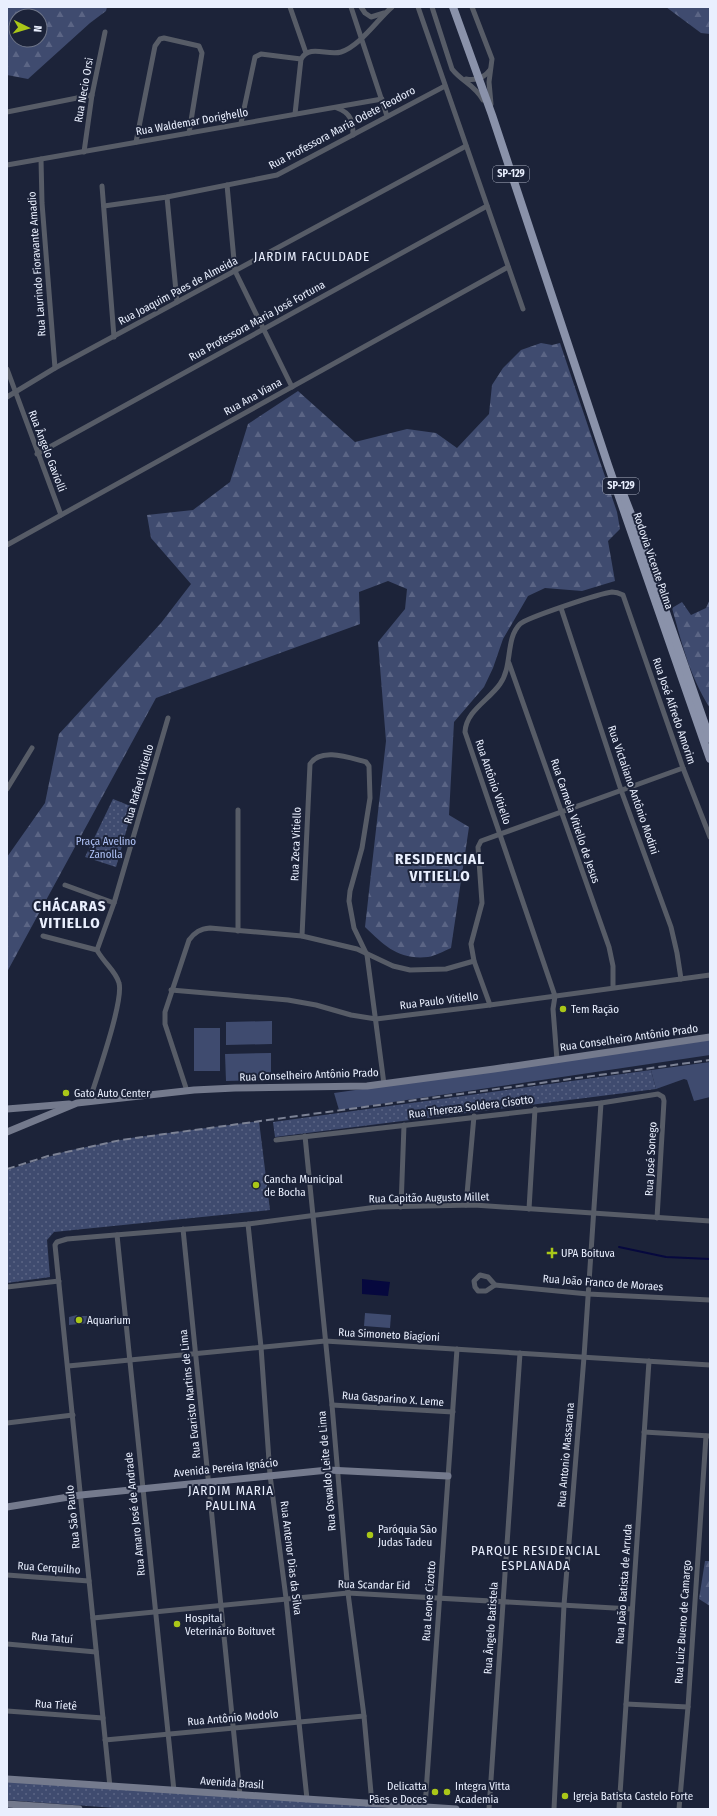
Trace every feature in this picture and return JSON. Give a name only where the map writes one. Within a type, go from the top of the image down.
[{"type":"main road","name":"SP-129","points":[[453,7],[492,115]]},
{"type":"main road","name":"Rodovia Vicente Palma","points":[[492,115],[605,457],[710,759]]},
{"type":"main road","name":"Rodovia Vicente Palma","points":[[531,233],[538,244],[612,464],[640,537],[710,739]]},
{"type":"street","points":[[290,7],[306,53]]},
{"type":"street","points":[[351,7],[387,116]]},
{"type":"street","points":[[361,7],[365,13],[371,17],[385,12]]},
{"type":"street","points":[[295,114],[301,59],[306,53],[311,51],[341,52],[352,47],[385,12],[392,7]]},
{"type":"street","points":[[418,7],[523,310]]},
{"type":"street","points":[[432,7],[452,69],[476,89],[492,115]]},
{"type":"street","points":[[472,7],[491,58],[489,82],[492,115]]},
{"type":"street","name":"Rua Necio Orsi","points":[[84,152],[92,95],[105,32]]},
{"type":"street","points":[[136,142],[155,46],[160,39],[164,38],[199,46],[201,50],[202,57],[189,133]]},
{"type":"street","points":[[241,123],[255,57],[261,54],[301,59]]},
{"type":"street","points":[[459,76],[468,80],[478,79],[484,76],[490,69]]},
{"type":"street","name":"Rua Professora Maria Odete Teodoro","points":[[104,206],[167,197],[278,175],[445,86]]},
{"type":"street","points":[[7,112],[92,95]]},
{"type":"street","name":"Rua Waldemar Dorighello","points":[[7,165],[382,99]]},
{"type":"street","points":[[336,108],[346,112],[350,116],[353,124],[354,135]]},
{"type":"street","name":"Rua Joaquim Paes de Almeida","points":[[7,397],[55,368],[466,146]]},
{"type":"street","name":"Rua Laurindo Fioravante Amadio","points":[[41,159],[42,203],[55,368]]},
{"type":"street","points":[[227,185],[235,271],[292,387]]},
{"type":"street","points":[[102,186],[114,337]]},
{"type":"street","points":[[167,197],[177,302]]},
{"type":"street","name":"Rua Professora Maria José Fortuna","points":[[37,454],[487,206]]},
{"type":"street","name":"Rua Ana Viana","points":[[7,545],[508,267]]},
{"type":"street","name":"Rua Ângelo Gaviolli","points":[[7,369],[14,393],[60,515]]},
{"type":"street","name":"Rua Antônio Vitiello","points":[[557,1060],[553,1009],[555,996],[465,732],[465,724],[469,717],[500,684],[509,662],[512,640],[521,623],[599,594],[618,592]]},
{"type":"street","name":"Rua José Alfredo Amorim","points":[[618,592],[623,595],[626,601],[683,768],[710,837]]},
{"type":"street","name":"Rua Victaliano Antônio Modini","points":[[561,608],[621,790],[671,927],[681,979]]},
{"type":"street","name":"Rua Carmela Vitiello de Jesus","points":[[509,662],[609,946],[613,966],[613,987]]},
{"type":"street","name":"Rua Rafael Vitiello","points":[[97,950],[114,903],[168,718]]},
{"type":"street","points":[[7,789],[32,748]]},
{"type":"street","name":"Rua Zeca Vitiello","points":[[302,936],[309,767],[312,761],[318,757],[331,754],[366,762],[369,766],[370,798],[366,829],[350,891],[349,901],[354,928],[367,955]]},
{"type":"street","points":[[490,1005],[474,961],[471,940],[482,903],[478,847],[481,842],[486,838],[683,768]]},
{"type":"street","points":[[238,810],[238,931]]},
{"type":"street","points":[[64,885],[114,903]]},
{"type":"street","points":[[187,1091],[165,1024],[164,1012],[189,940],[196,932],[202,929],[210,928],[302,936],[357,949],[393,966],[410,970],[446,969],[474,961]]},
{"type":"street","points":[[43,936],[97,950],[117,978],[121,991],[118,1008],[89,1102]]},
{"type":"street","points":[[367,955],[384,1084]]},
{"type":"street","name":"Rua Paulo Vitiello","points":[[171,990],[288,1000],[316,1005],[351,1015],[376,1019],[710,975]]},
{"type":"street","name":"Rua Conselheiro Antônio Prado","points":[[7,1132],[77,1103],[187,1091],[235,1088],[356,1086],[384,1084],[710,1037]]},
{"type":"street","name":"Rua Thereza Soldera Cisotto","points":[[276,1140],[535,1109],[601,1103],[656,1094],[662,1096],[664,1101]]},
{"type":"street","name":"Rua José Sonego","points":[[657,1218],[664,1101]]},
{"type":"street","points":[[7,1109],[77,1103]]},
{"type":"street","name":"Rua Antonio Massarana","points":[[554,1809],[564,1605],[584,1357],[601,1103]]},
{"type":"street","points":[[33,1107],[38,1112],[39,1119]]},
{"type":"street","points":[[529,1209],[535,1109]]},
{"type":"street","points":[[466,1205],[474,1116]]},
{"type":"street","points":[[401,1207],[404,1124]]},
{"type":"street","name":"Rua Oswaldo Leite de Lima","points":[[305,1136],[332,1405],[336,1469],[348,1593],[364,1716],[372,1804]]},
{"type":"street","name":"Rua Capitão Augusto Millet","points":[[56,1245],[57,1242],[62,1240],[248,1224],[313,1217],[377,1207],[466,1205],[710,1221]]},
{"type":"street","name":"Rua Antenor Dias da Silva","points":[[248,1224],[261,1347],[270,1475],[286,1598],[307,1799]]},
{"type":"street","name":"Rua Evaristo Martins de Lima","points":[[183,1229],[240,1795]]},
{"type":"street","name":"Rua Amaro José de Andrade","points":[[117,1235],[174,1791]]},
{"type":"street","name":"Rua São Paulo","points":[[56,1245],[110,1787]]},
{"type":"street","points":[[7,1287],[59,1281]]},
{"type":"street","name":"Rua João Franco de Moraes","points":[[495,1285],[588,1294],[710,1300]]},
{"type":"street","name":"Rua Simoneto Biagioni","points":[[68,1366],[325,1341],[710,1365]]},
{"type":"street","name":"Rua Leone Cizotto","points":[[425,1807],[457,1349]]},
{"type":"street","name":"Rua Ângelo Batistela","points":[[489,1809],[520,1353]]},
{"type":"street","name":"Rua João Batista de Arruda","points":[[619,1809],[649,1361]]},
{"type":"street","name":"Rua Gasparino X. Leme","points":[[332,1405],[453,1412]]},
{"type":"street","points":[[7,1423],[73,1415]]},
{"type":"street","points":[[644,1432],[708,1436]]},
{"type":"street","name":"Rua Luiz Bueno de Camargo","points":[[679,1809],[708,1436]]},
{"type":"street","name":"Avenida Pereira Ignácio","points":[[7,1507],[80,1495],[336,1469],[448,1476]]},
{"type":"street","name":"Rua Cerquilho","points":[[7,1575],[89,1581]]},
{"type":"street","name":"Rua Scandar Eid","points":[[93,1618],[348,1593],[632,1609]]},
{"type":"street","name":"Rua Tatuí","points":[[7,1644],[96,1652]]},
{"type":"street","points":[[626,1704],[688,1708]]},
{"type":"street","name":"Rua Tietê","points":[[7,1711],[103,1718]]},
{"type":"street","name":"Rua Antônio Modolo","points":[[105,1740],[364,1716]]},
{"type":"street","name":"Avenida Brasil","points":[[7,1779],[456,1809]]},
{"type":"street","points":[[7,1804],[79,1809]]},
{"type":"green space","points":[[7,7],[107,7],[106,11],[90,23],[28,79],[7,75]]},
{"type":"green space","points":[[666,7],[710,7],[710,34],[701,33]]},
{"type":"green space","points":[[541,343],[552,345],[560,343],[617,512],[620,529],[608,541],[615,581],[582,591],[545,588],[528,596],[503,639],[493,668],[484,687],[454,722],[449,815],[469,827],[451,948],[437,955],[428,957],[408,956],[400,954],[386,946],[365,927],[386,741],[378,642],[405,609],[407,589],[388,581],[359,592],[360,624],[156,698],[7,972],[7,857],[45,803],[59,734],[161,623],[191,584],[151,538],[147,515],[193,510],[230,482],[248,424],[298,391],[355,442],[407,429],[436,433],[457,448],[489,414],[492,385],[503,368],[521,350]]},
{"type":"green space","points":[[710,599],[710,708],[692,672],[672,608],[682,602],[691,615],[706,608]]},
{"type":"green space","name":"Praça Avelino Zanolla","points":[[113,799],[133,807],[116,867],[85,857]]},
{"type":"green space","points":[[272,1021],[272,1044],[226,1045],[226,1022]]},
{"type":"green space","points":[[194,1028],[220,1028],[220,1071],[194,1071]]},
{"type":"green space","points":[[710,1040],[710,1055],[339,1110],[334,1093]]},
{"type":"green space","points":[[271,1053],[271,1080],[226,1081],[225,1054]]},
{"type":"green space","points":[[710,1062],[710,1097],[694,1101],[687,1080],[684,1079],[656,1089],[651,1070]]},
{"type":"green space","points":[[651,1070],[656,1089],[275,1137],[273,1122]]},
{"type":"green space","points":[[259,1121],[270,1210],[54,1232],[47,1240],[50,1277],[7,1283],[7,1170],[67,1151],[131,1138]]},
{"type":"green space","points":[[365,1313],[391,1315],[390,1328],[364,1326]]},
{"type":"green space","name":"Aquarium","points":[[77,1315],[88,1316],[89,1323],[69,1325],[69,1317]]},
{"type":"green space","points":[[705,1561],[710,1561],[710,1606],[699,1599]]},
{"type":"green space","points":[[7,1781],[307,1800],[397,1809],[128,1809],[7,1800]]},
{"type":"shaded area","points":[[362,1279],[390,1282],[388,1296],[362,1294]]},
{"type":"waterway","points":[[619,1247],[666,1257],[710,1259]]},
{"type":"railway","points":[[7,1169],[48,1156],[121,1140],[710,1060]]},
{"type":"place","name":"Tem Ração","points":[[563,1009]]},
{"type":"place","name":"Gato Auto Center","points":[[66,1093]]},
{"type":"place","name":"Cancha Municipal de Bocha","points":[[256,1185]]},
{"type":"place","name":"UPA Boituva","points":[[552,1253]]},
{"type":"place","name":"Aquarium","points":[[79,1320]]},
{"type":"place","name":"Paróquia São Judas Tadeu","points":[[370,1535]]},
{"type":"place","name":"Hospital Veterinário Boituvet","points":[[177,1624]]},
{"type":"place","name":"Delicatta Pães e Doces","points":[[435,1792]]},
{"type":"place","name":"Integra Vitta Academia","points":[[447,1792]]},
{"type":"place","name":"Igreja Batista Castelo Forte","points":[[565,1796]]},
{"type":"district","name":"JARDIM FACULDADE","points":[[312,256]]},
{"type":"district","name":"RESIDENCIAL VITIELLO","points":[[440,868]]},
{"type":"district","name":"CHÁCARAS VITIELLO","points":[[70,914]]},
{"type":"district","name":"JARDIM MARIA PAULINA","points":[[231,1498]]},
{"type":"district","name":"PARQUE RESIDENCIAL ESPLANADA","points":[[536,1558]]}]
